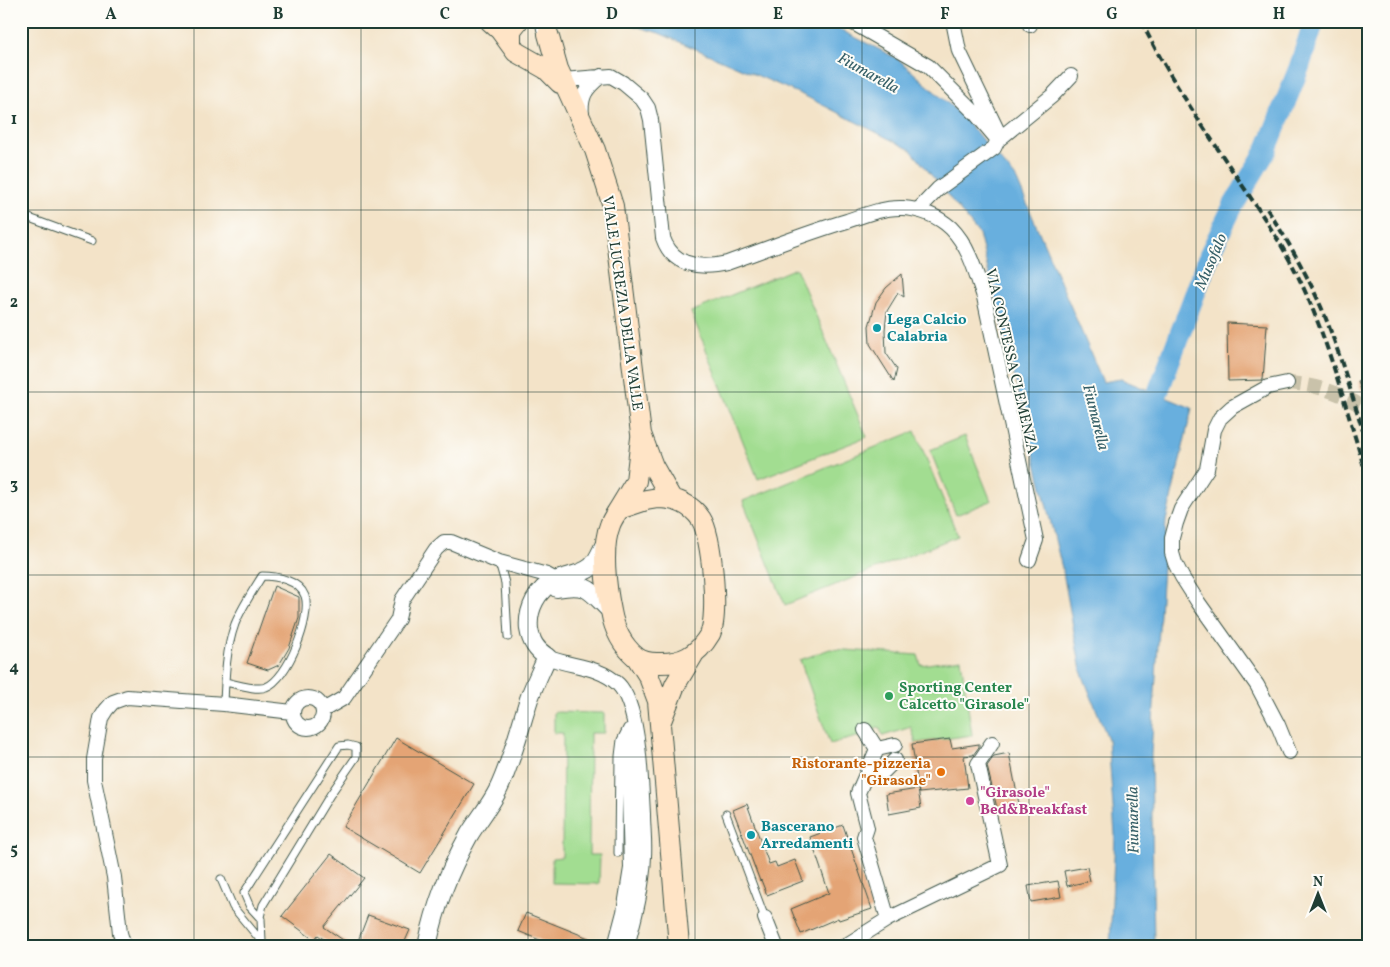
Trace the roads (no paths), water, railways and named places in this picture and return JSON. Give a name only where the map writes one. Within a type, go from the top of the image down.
[{"type":"main road","points":[[490,21],[518,50],[546,69],[566,86]]},
{"type":"main road","points":[[518,21],[510,30],[518,50],[530,56],[540,53],[546,45],[544,26]]},
{"type":"main road","name":"VIALE LUCREZIA DELLA VALLE","points":[[544,26],[552,55],[595,150],[613,206],[641,434],[636,481],[610,524],[605,544],[614,626],[623,643],[637,658],[649,677],[658,701],[679,946]]},
{"type":"main road","name":"VIALE LUCREZIA DELLA VALLE","points":[[641,434],[653,466],[671,498],[688,506],[700,518],[706,528],[715,611],[714,624],[710,633],[693,654],[675,685],[661,723]]},
{"type":"main road","points":[[619,509],[646,500],[671,498]]},
{"type":"main road","name":"VIALE LUCREZIA DELLA VALLE","points":[[637,658],[648,663],[674,663],[693,654]]},
{"type":"street","points":[[850,21],[928,66],[976,114],[996,144]]},
{"type":"street","points":[[953,21],[959,52],[998,131],[996,144]]},
{"type":"street","points":[[566,86],[580,80],[602,76]]},
{"type":"street","points":[[582,120],[581,105],[584,94],[589,86],[602,76]]},
{"type":"street","name":"VIA CONTESSA CLEMENZA","points":[[602,76],[611,76],[623,83],[648,108],[654,142],[663,238],[666,248],[681,261],[715,266],[728,263],[861,216],[901,208],[918,210],[941,220],[959,237],[971,259],[981,290],[1036,540],[1029,560]]},
{"type":"street","points":[[918,210],[938,189],[996,144],[1052,96],[1071,76]]},
{"type":"street","points":[[1287,383],[1268,387],[1232,407],[1220,418],[1214,430],[1207,469],[1181,509],[1176,523],[1172,538],[1172,553],[1175,563],[1192,594],[1257,685],[1278,725],[1288,752]]},
{"type":"street","points":[[323,710],[344,698],[398,619],[402,600],[436,549],[444,542],[451,542],[499,562],[540,573],[556,580]]},
{"type":"street","points":[[605,544],[591,567],[548,584],[532,606],[529,624],[530,636],[534,646],[540,653],[554,660],[594,670],[610,678],[623,690],[632,719],[640,756],[644,855],[638,904],[627,946]]},
{"type":"street","points":[[542,592],[568,586],[585,587],[611,611]]},
{"type":"street","points":[[427,946],[434,914],[444,886],[462,848],[498,791],[516,745],[532,691],[547,657]]},
{"type":"street","points":[[124,946],[120,932],[114,877],[94,780],[94,759],[102,718],[112,702],[126,698],[224,704],[292,712]]},
{"type":"street","points":[[303,698],[310,698],[320,703],[323,710],[320,721],[313,727],[308,728],[298,725],[292,712],[294,705],[303,698]]},
{"type":"street","points":[[615,946],[624,912],[631,868],[628,756],[632,719]]},
{"type":"street","points":[[866,730],[878,749]]},
{"type":"street","points":[[845,946],[888,919],[1000,865],[978,764],[992,743]]},
{"type":"street","points":[[878,749],[895,746]]},
{"type":"street","points":[[878,749],[858,793],[867,828],[864,837],[888,919]]},
{"type":"street","points":[[866,775],[884,772],[895,760]]},
{"type":"street","points":[[765,918],[776,946]]},
{"type":"lane","points":[[21,216],[92,241]]},
{"type":"lane","points":[[499,562],[505,583],[508,638]]},
{"type":"lane","points":[[224,704],[225,682],[226,662],[235,625],[244,605],[262,576],[270,576],[288,581],[302,590],[306,608],[304,618],[295,652],[284,673],[276,682],[266,688],[255,688],[225,682]]},
{"type":"lane","points":[[618,853],[619,756],[621,740],[632,719]]},
{"type":"lane","points":[[261,919],[250,907],[244,893],[339,746],[348,745],[356,747],[356,757],[275,883],[263,905],[261,919],[263,944]]},
{"type":"lane","points":[[726,814],[765,918]]},
{"type":"lane","points":[[221,879],[233,906],[263,944]]},
{"type":"water","name":"Fiumarella","points":[[618,21],[823,21],[898,59],[960,114],[1016,178],[1103,382],[1121,379],[1192,408],[1166,521],[1151,754],[1154,946],[1110,946],[1115,835],[1108,739],[1081,671],[1063,572],[979,234],[911,150],[807,97],[659,33]]},
{"type":"waterway","name":"Musofalo","points":[[1144,420],[1158,392],[1211,251],[1233,206],[1266,151],[1299,68],[1314,21]]},
{"type":"tunnel","points":[[1287,383],[1309,385],[1330,391],[1351,400],[1369,412]]},
{"type":"railway","points":[[1141,21],[1174,81],[1268,223],[1296,272],[1308,297],[1328,350],[1369,483]]},
{"type":"railway","points":[[1267,209],[1297,258],[1322,309],[1341,361],[1369,450]]},
{"type":"place","name":"Lega Calcio Calabria","points":[[877,328]]},
{"type":"place","name":"Sporting Center Calcetto \"Girasole\"","points":[[889,696]]},
{"type":"place","name":"Ristorante-pizzeria \"Girasole\"","points":[[941,772]]},
{"type":"place","name":"\"Girasole\" Bed&Breakfast","points":[[970,801]]},
{"type":"place","name":"Bascerano Arredamenti","points":[[751,835]]}]
